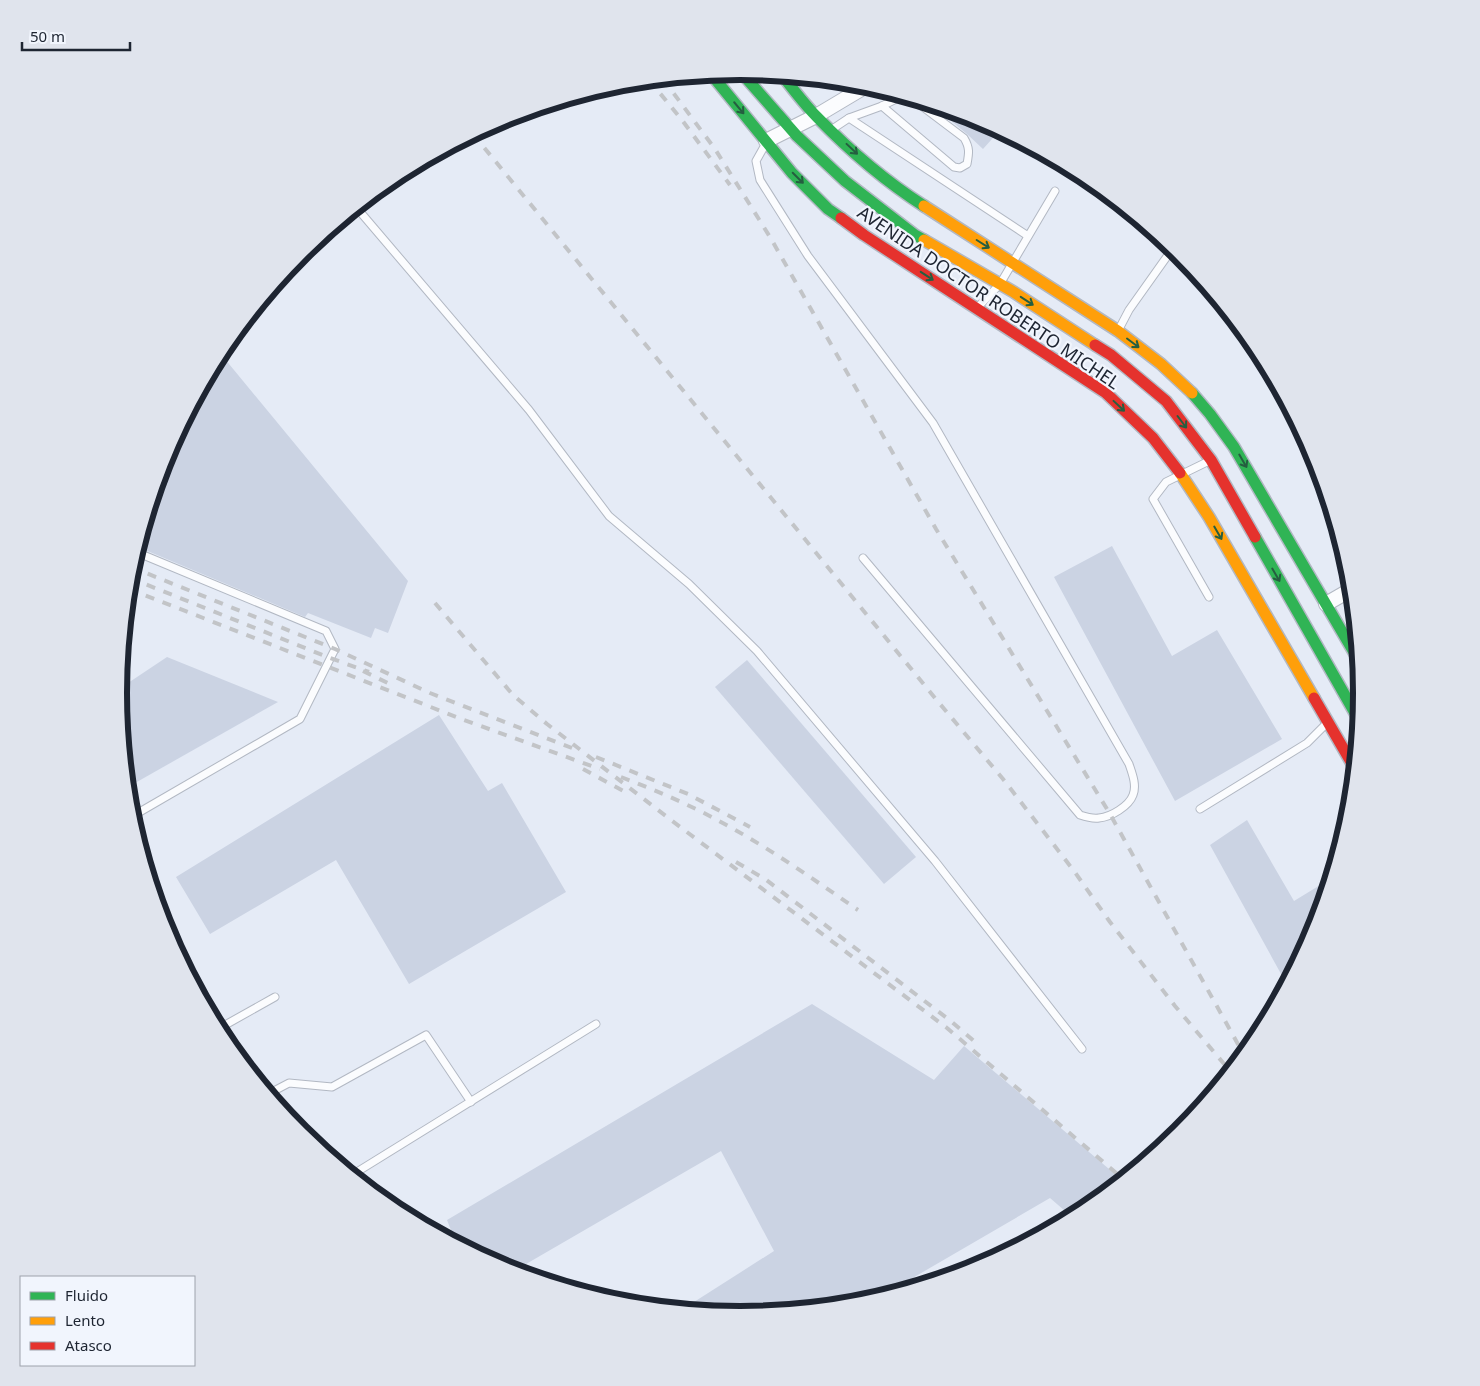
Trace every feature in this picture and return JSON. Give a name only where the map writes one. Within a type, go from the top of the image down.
[{"type":"main road","name":"AVENIDA DOCTOR ROBERTO MICHEL","points":[[748,80],[790,129],[845,181],[915,235],[1000,284],[1111,355],[1166,401],[1211,460],[1323,685],[1328,722],[1349,759]]},
{"type":"main road","name":"AVENIDA DOCTOR ROBERTO MICHEL","points":[[716,81],[792,173],[828,209],[864,235],[1106,393],[1153,438],[1182,474],[1323,685],[1352,714]]},
{"type":"main road","points":[[788,82],[816,116],[870,166],[904,193],[1118,331],[1161,364],[1184,385],[1210,414],[1234,447],[1351,648]]},
{"type":"street","points":[[766,141],[816,116],[857,91]]},
{"type":"street","points":[[1326,604],[1345,593]]},
{"type":"lane","points":[[831,130],[849,118],[894,100]]},
{"type":"lane","points":[[882,106],[954,167],[960,168],[967,164],[970,151],[964,138],[926,110]]},
{"type":"lane","points":[[849,118],[1028,236]]},
{"type":"lane","points":[[766,141],[756,161],[760,180],[808,256],[933,423],[1128,764],[1134,786],[1134,794],[1130,800],[1110,814],[1098,818],[1088,818],[1080,815],[863,558]]},
{"type":"lane","points":[[977,309],[1000,284],[1055,191]]},
{"type":"lane","points":[[360,212],[530,410],[609,516],[689,584],[757,651],[936,861],[1082,1049]]},
{"type":"lane","points":[[1118,331],[1128,310],[1168,255]]},
{"type":"lane","points":[[1209,597],[1153,499],[1166,482],[1211,460]]},
{"type":"lane","points":[[139,812],[300,719],[335,649],[326,631],[143,555]]},
{"type":"lane","points":[[1200,809],[1307,743],[1328,722]]},
{"type":"lane","points":[[225,1025],[274,996]]},
{"type":"lane","points":[[358,1172],[596,1024]]},
{"type":"lane","points":[[274,1091],[289,1083],[332,1087],[426,1035],[471,1102]]},
{"type":"building","points":[[945,116],[995,136],[983,149]]},
{"type":"building","points":[[225,360],[408,581],[388,633],[375,628],[371,638],[308,613],[305,617],[144,550],[160,496],[174,458],[190,422]]},
{"type":"building","points":[[1112,546],[1172,656],[1217,630],[1282,739],[1175,801],[1054,577]]},
{"type":"building","points":[[167,657],[278,702],[134,784],[128,733],[127,684]]},
{"type":"building","points":[[747,660],[916,857],[884,884],[715,687]]},
{"type":"building","points":[[439,715],[488,791],[502,783],[566,892],[409,984],[336,860],[210,934],[176,877]]},
{"type":"building","points":[[1247,820],[1294,901],[1322,884],[1306,928],[1283,977],[1210,845]]},
{"type":"building","points":[[812,1004],[934,1080],[964,1046],[1117,1176],[1066,1212],[1050,1198],[903,1284],[820,1301],[780,1305],[691,1304],[774,1251],[721,1151],[523,1266],[453,1234],[447,1220]]},
{"type":"railway","points":[[667,84],[715,149],[770,237],[936,529],[1110,814],[1240,1048]]},
{"type":"railway","points":[[654,86],[682,120],[730,185]]},
{"type":"railway","points":[[477,139],[1003,779],[1175,1006],[1226,1066]]},
{"type":"railway","points":[[140,570],[335,649],[430,693],[572,748]]},
{"type":"railway","points":[[138,581],[369,672]]},
{"type":"railway","points":[[136,592],[464,720],[600,769]]},
{"type":"railway","points":[[435,603],[513,695],[547,724],[947,1028],[1118,1175]]},
{"type":"railway","points":[[363,671],[394,686]]},
{"type":"railway","points":[[596,757],[688,794],[750,827]]},
{"type":"railway","points":[[583,769],[627,793]]},
{"type":"railway","points":[[621,777],[683,803],[737,831],[858,910]]},
{"type":"railway","points":[[736,862],[765,879],[952,1022],[975,1042]]},
{"type":"traffic: fast","points":[[748,80],[797,136],[845,181],[924,240]]},
{"type":"traffic: fast","points":[[716,81],[792,173],[828,209],[841,218]]},
{"type":"traffic: fast","points":[[787,82],[817,117],[842,141],[881,176],[924,206]]},
{"type":"traffic: fast","points":[[1192,393],[1234,447],[1351,648]]},
{"type":"traffic: fast","points":[[1255,537],[1353,709]]},
{"type":"traffic: slow","points":[[924,206],[1118,331],[1161,364],[1192,393]]},
{"type":"traffic: slow","points":[[924,240],[1012,291],[1095,345]]},
{"type":"traffic: slow","points":[[1180,473],[1209,517],[1314,698]]},
{"type":"traffic: jam","points":[[841,218],[864,235],[1106,393],[1153,438],[1180,473]]},
{"type":"traffic: jam","points":[[1095,345],[1111,355],[1166,401],[1211,460],[1255,537]]},
{"type":"traffic: jam","points":[[1314,698],[1349,759]]}]
